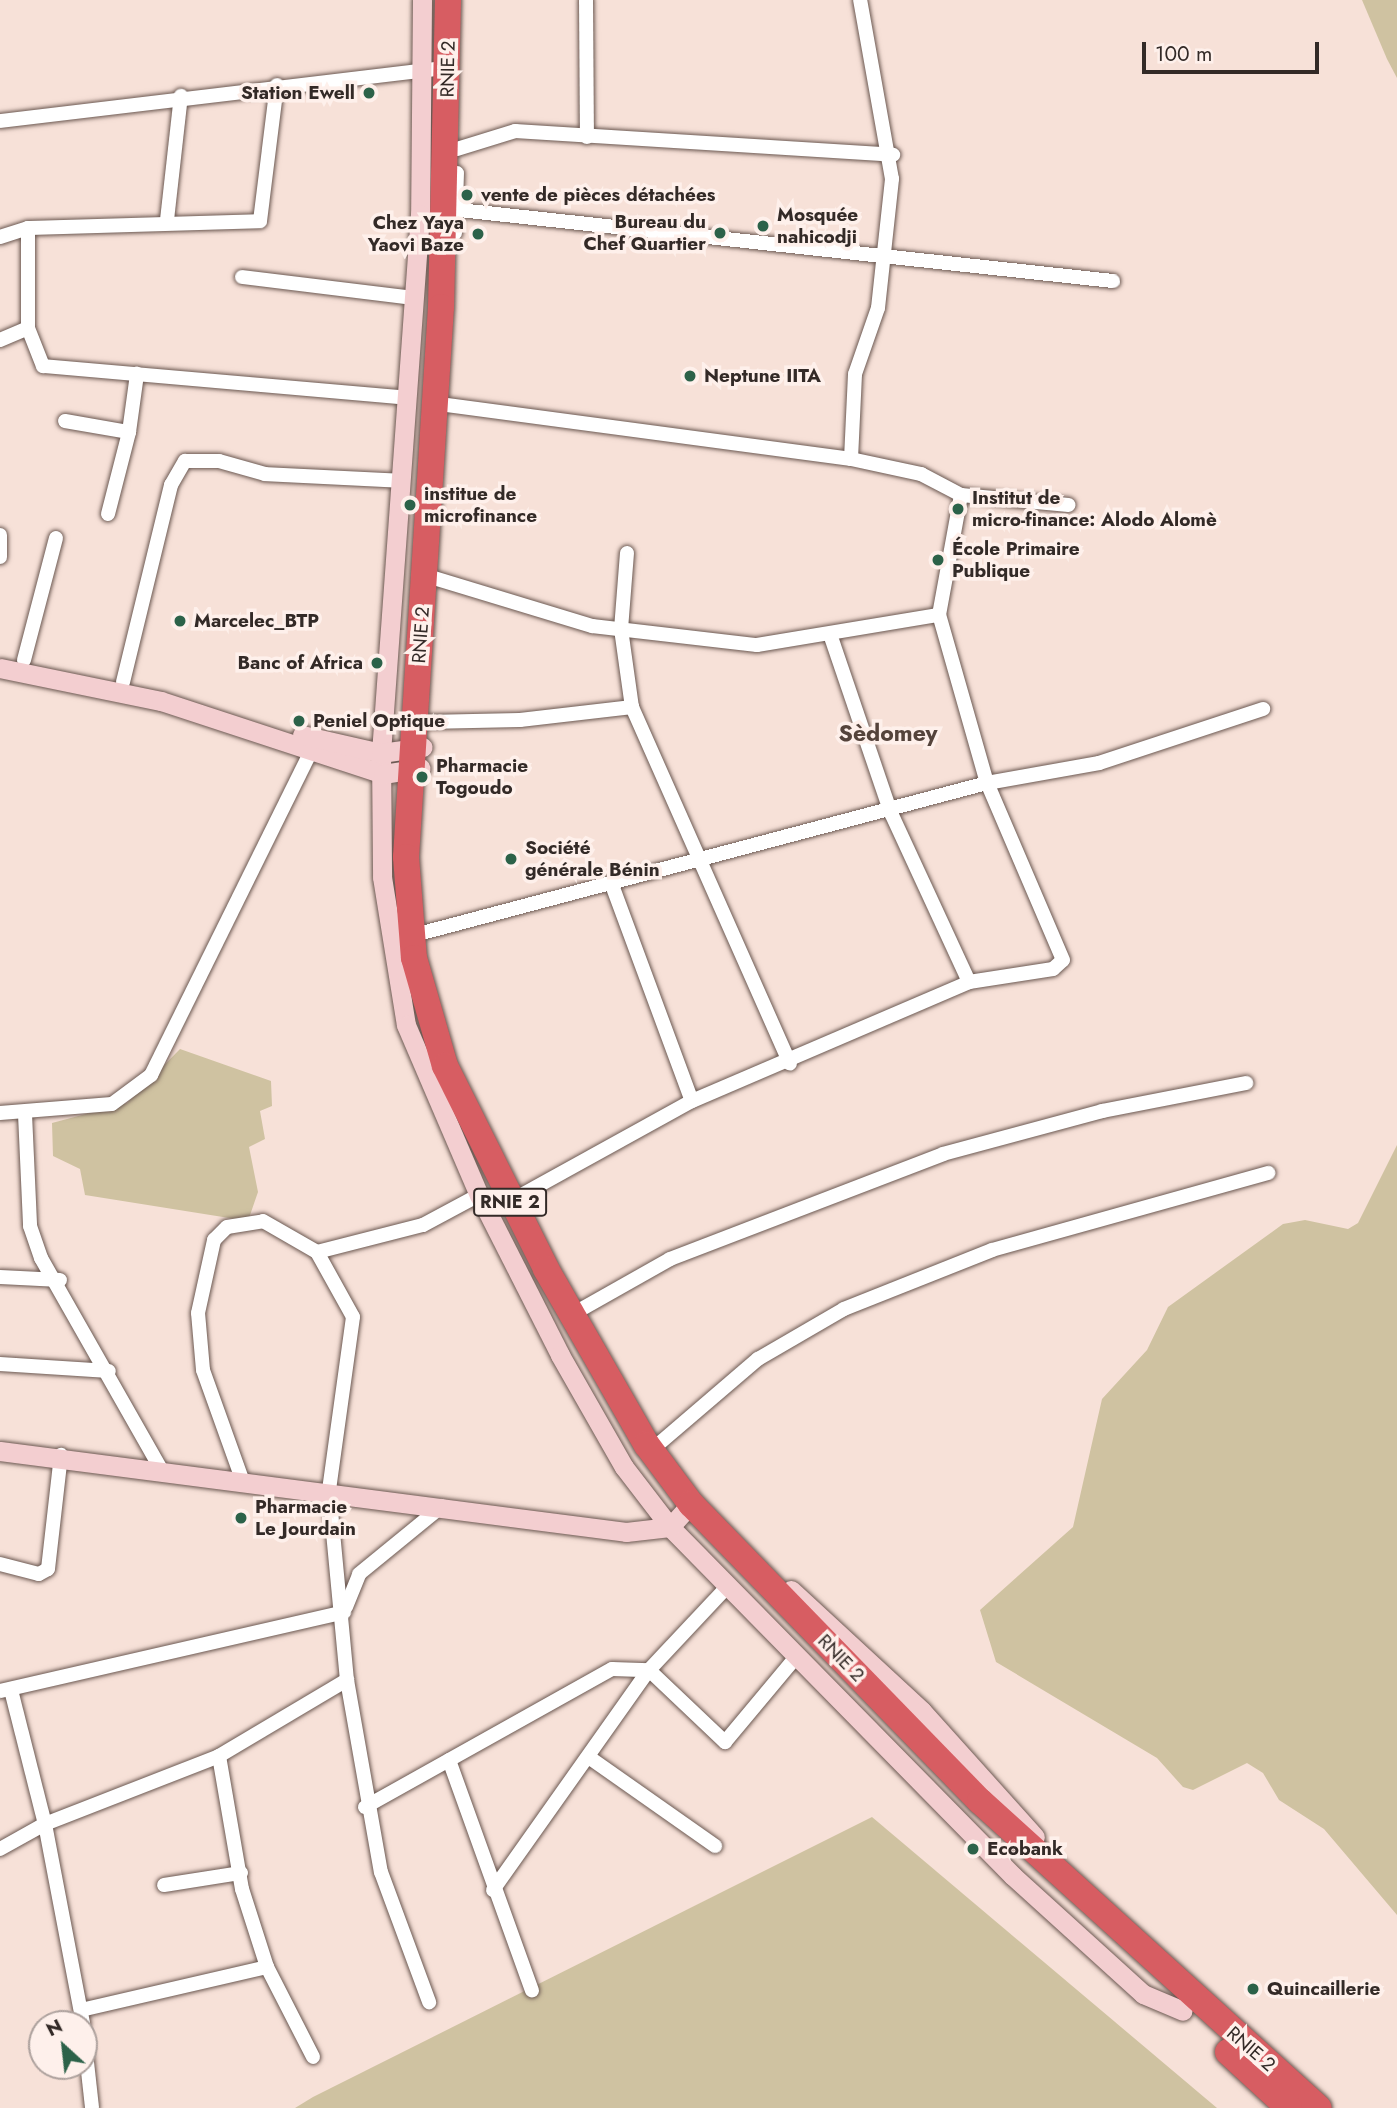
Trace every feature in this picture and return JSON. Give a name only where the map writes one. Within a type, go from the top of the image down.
[{"type":"highway","name":"RNIE 2","points":[[403,760],[416,500],[428,69],[435,0]]},
{"type":"highway","name":"RNIE 2","points":[[448,0],[451,209],[393,885],[419,1026],[538,1287],[637,1457],[681,1516],[1013,1856],[1191,2007],[1318,2108]]},
{"type":"highway","name":"RNIE 2","points":[[1191,2007],[1289,2108]]},
{"type":"street","points":[[422,0],[428,69],[403,481],[403,760],[422,933],[441,1023],[466,1093],[518,1197],[580,1310],[661,1442],[759,1560],[922,1711],[1041,1843],[1178,1970],[1191,2007]]},
{"type":"street","points":[[460,0],[457,149],[451,209],[447,405],[426,722],[403,760],[382,877],[406,1024],[479,1195],[618,1455],[681,1516],[726,1587],[1013,1876],[1143,1994],[1191,2007]]},
{"type":"street","points":[[586,0],[587,136]]},
{"type":"street","points":[[851,460],[855,374],[878,308],[893,155],[860,0]]},
{"type":"street","points":[[0,121],[181,96],[428,69]]},
{"type":"street","points":[[0,237],[29,228],[167,220],[260,220],[277,85]]},
{"type":"street","points":[[167,220],[181,96]]},
{"type":"street","points":[[457,149],[515,131],[893,155]]},
{"type":"street","points":[[451,209],[885,253],[1113,281]]},
{"type":"street","points":[[29,228],[27,328],[43,366],[409,398]]},
{"type":"street","points":[[242,277],[414,298]]},
{"type":"street","points":[[0,340],[27,328]]},
{"type":"street","points":[[108,513],[129,432],[136,374]]},
{"type":"street","points":[[447,405],[851,460],[921,474],[961,495],[1069,505]]},
{"type":"street","points":[[65,421],[129,432]]},
{"type":"street","points":[[123,682],[171,485],[185,461],[219,461],[265,474],[403,481]]},
{"type":"street","points":[[518,1197],[692,1101],[790,1064],[969,982],[1003,981],[1053,969],[1063,960],[987,783],[939,615],[961,495]]},
{"type":"street","points":[[0,535],[0,557]]},
{"type":"street","points":[[24,660],[56,538]]},
{"type":"street","points":[[627,554],[621,629],[632,707],[704,860],[790,1064]]},
{"type":"street","points":[[434,578],[621,629],[757,645],[831,637],[939,615]]},
{"type":"street","points":[[831,637],[891,813],[969,982]]},
{"type":"street","points":[[0,655],[123,682],[403,760]]},
{"type":"street","points":[[0,668],[161,701],[312,750],[403,760]]},
{"type":"street","points":[[426,722],[520,720],[632,707]]},
{"type":"street","points":[[422,933],[891,813],[987,783],[1099,763],[1263,709]]},
{"type":"street","points":[[0,1112],[25,1114],[124,1101],[151,1075],[312,750]]},
{"type":"street","points":[[612,885],[692,1101]]},
{"type":"street","points":[[580,1310],[670,1259],[943,1154],[1102,1111],[1246,1083]]},
{"type":"street","points":[[25,1114],[30,1226],[41,1258],[60,1280],[161,1469]]},
{"type":"street","points":[[661,1442],[758,1359],[844,1309],[992,1250],[1268,1173]]},
{"type":"street","points":[[317,1252],[423,1225],[479,1195]]},
{"type":"street","points":[[242,1479],[198,1340],[201,1279],[214,1240],[228,1227],[263,1222],[317,1252],[353,1317],[329,1490],[344,1612],[347,1680],[365,1807],[381,1872],[429,2002]]},
{"type":"street","points":[[0,1277],[60,1280]]},
{"type":"street","points":[[0,1364],[109,1371]]},
{"type":"street","points":[[0,1451],[61,1455],[626,1532],[681,1516]]},
{"type":"street","points":[[0,1564],[39,1574],[48,1569],[61,1455]]},
{"type":"street","points":[[344,1612],[359,1574],[442,1506]]},
{"type":"street","points":[[493,1890],[590,1758],[649,1670],[726,1587]]},
{"type":"street","points":[[81,2010],[46,1824],[5,1691],[344,1612]]},
{"type":"street","points":[[365,1807],[612,1669],[649,1670],[725,1742],[797,1656]]},
{"type":"street","points":[[0,1849],[46,1824],[219,1756],[347,1680]]},
{"type":"street","points":[[219,1756],[241,1872],[267,1968],[313,2057]]},
{"type":"street","points":[[590,1758],[715,1846]]},
{"type":"street","points":[[449,1760],[493,1890],[532,1991]]},
{"type":"street","points":[[164,1885],[241,1872]]},
{"type":"street","points":[[98,2013],[267,1968]]},
{"type":"street","points":[[89,2080],[92,2108]]},
{"type":"shaded area","points":[[1362,0],[1397,0],[1397,78],[1387,59]]},
{"type":"shaded area","points":[[180,1049],[271,1081],[272,1106],[260,1111],[265,1139],[249,1147],[258,1192],[248,1221],[85,1195],[80,1169],[53,1156],[52,1123],[127,1103]]},
{"type":"shaded area","points":[[1397,1145],[1397,1915],[1324,1829],[1279,1800],[1263,1773],[1247,1763],[1193,1790],[1183,1787],[1157,1758],[996,1662],[980,1610],[1073,1527],[1102,1399],[1147,1350],[1168,1307],[1283,1224],[1305,1220],[1348,1229],[1358,1223]]},
{"type":"shaded area","points":[[872,1817],[1217,2108],[295,2108],[313,2097]]},
{"type":"place","name":"Station Ewell","points":[[369,93]]},
{"type":"place","name":"vente de pièces détachées","points":[[467,195]]},
{"type":"place","name":"Mosquée nahicodji","points":[[763,226]]},
{"type":"place","name":"Bureau du Chef Quartier","points":[[720,233]]},
{"type":"place","name":"Chez Yaya Yaovi Baze","points":[[478,234]]},
{"type":"place","name":"Neptune IITA","points":[[690,376]]},
{"type":"place","name":"institue de microfinance","points":[[410,505]]},
{"type":"place","name":"Institut de micro-finance: Alodo Alomè","points":[[958,509]]},
{"type":"place","name":"École Primaire Publique","points":[[938,560]]},
{"type":"place","name":"Marcelec_BTP","points":[[180,621]]},
{"type":"place","name":"Banc of Africa","points":[[377,663]]},
{"type":"place","name":"Peniel Optique","points":[[299,721]]},
{"type":"place","name":"Pharmacie Togoudo","points":[[422,777]]},
{"type":"place","name":"Société générale Bénin","points":[[511,859]]},
{"type":"place","name":"Pharmacie Le Jourdain","points":[[241,1518]]},
{"type":"place","name":"Ecobank","points":[[973,1849]]},
{"type":"place","name":"Quincaillerie","points":[[1253,1989]]},
{"type":"district","name":"Sèdomey","points":[[888,733]]}]
